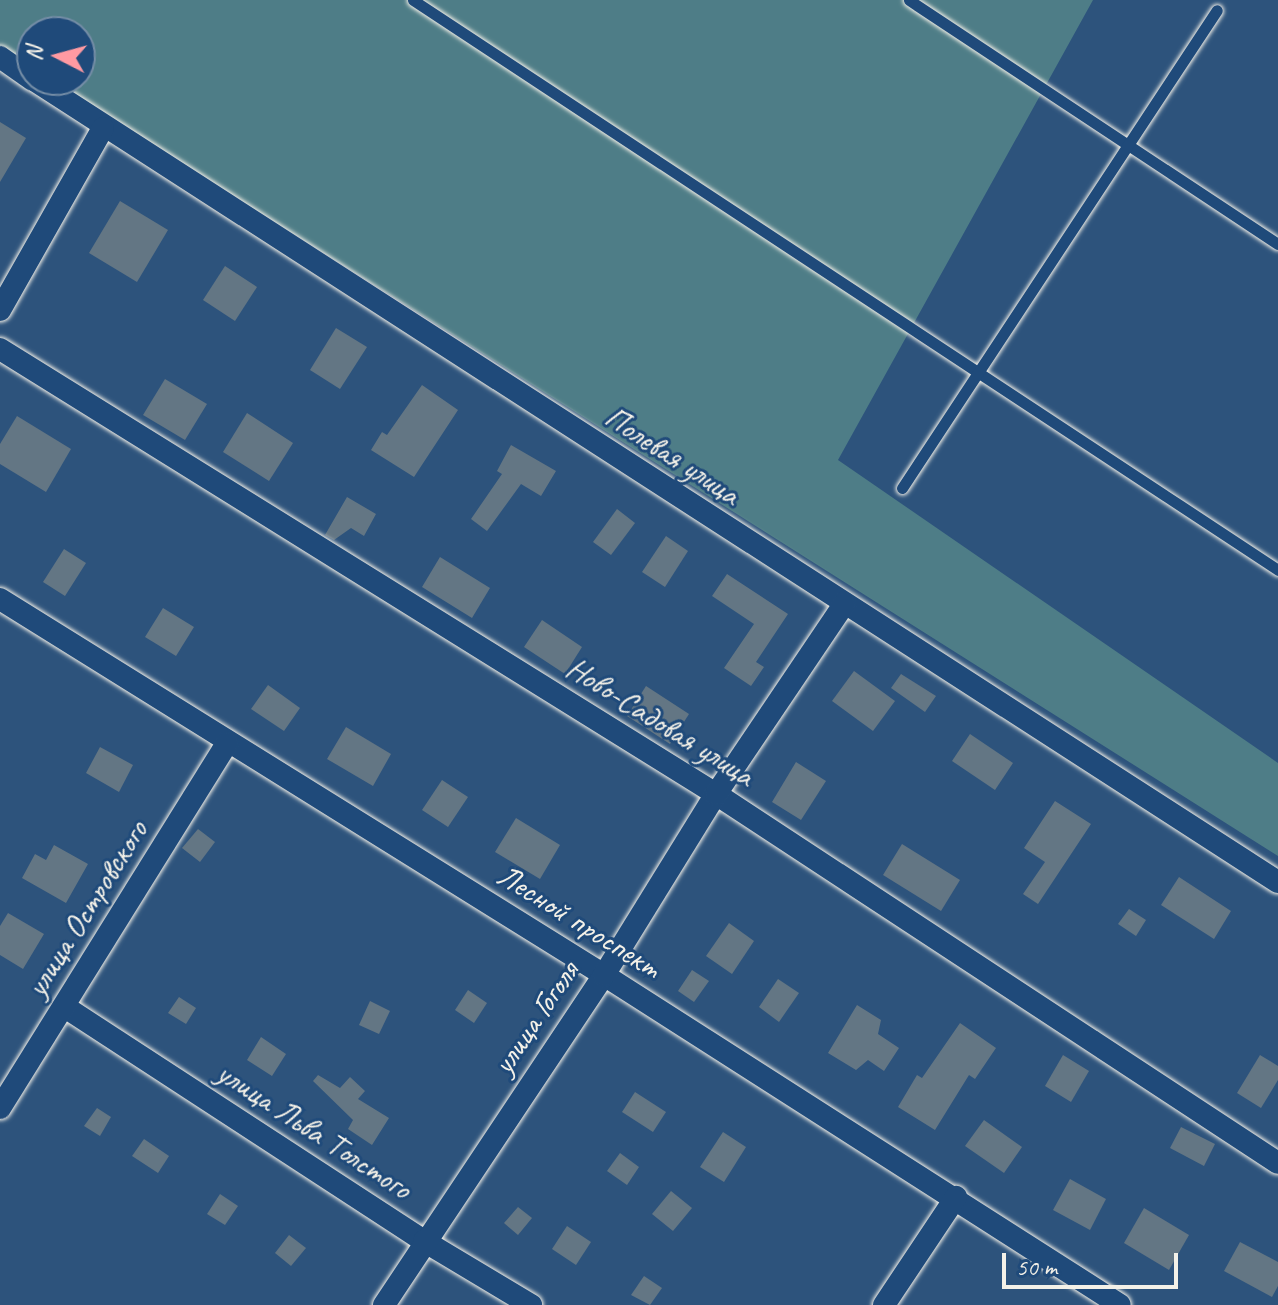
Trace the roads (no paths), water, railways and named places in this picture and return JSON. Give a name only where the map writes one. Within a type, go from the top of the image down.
[{"type":"street","name":"Полевая улица","points":[[57,96],[1278,882]]},
{"type":"street","points":[[0,310],[103,128]]},
{"type":"street","name":"Ново-Садовая улица","points":[[0,349],[716,794],[1278,1163]]},
{"type":"street","name":"Лесной проспект","points":[[0,599],[604,975],[956,1197],[1120,1305]]},
{"type":"street","name":"улица Гоголя","points":[[384,1305],[604,975],[716,794],[844,604]]},
{"type":"street","name":"улица Островского","points":[[0,1108],[227,743]]},
{"type":"street","name":"улица Льва Толстого","points":[[65,1007],[424,1241],[531,1305]]},
{"type":"street","points":[[884,1305],[956,1197]]},
{"type":"lane","points":[[413,0],[1278,570]]},
{"type":"lane","points":[[909,0],[1278,244]]},
{"type":"lane","points":[[902,488],[1217,10]]}]
